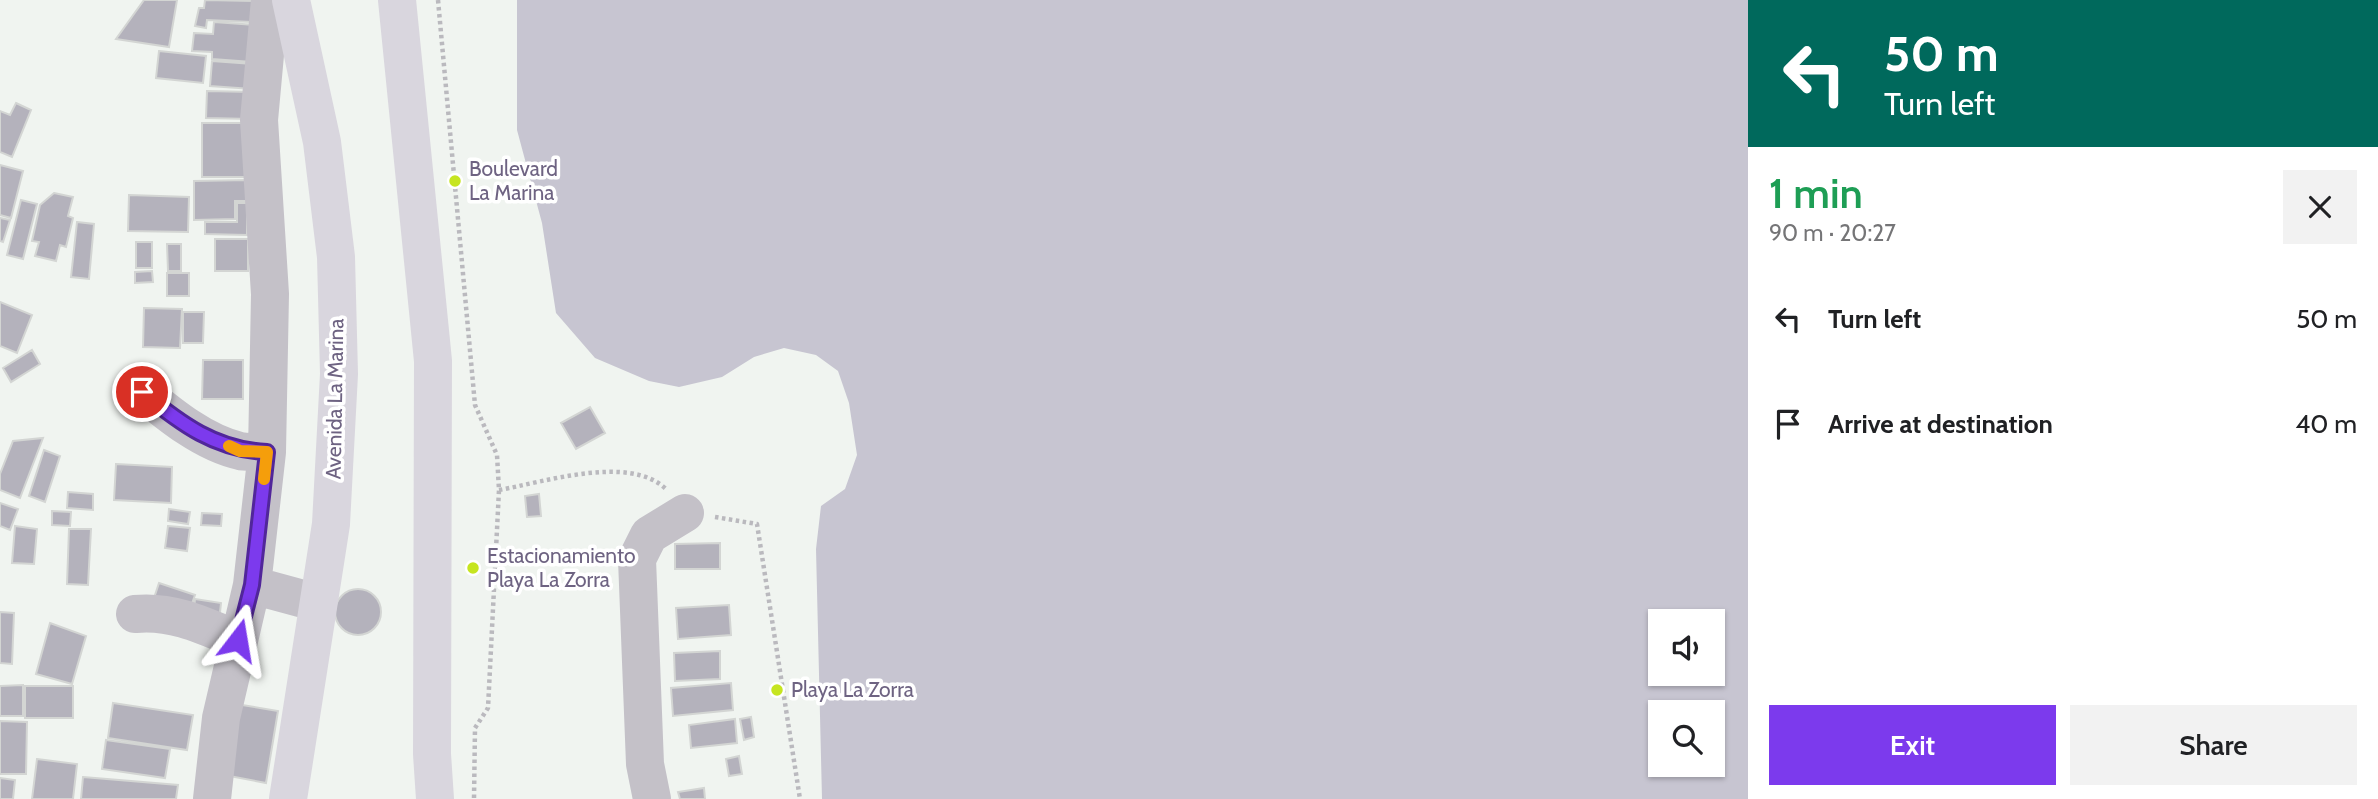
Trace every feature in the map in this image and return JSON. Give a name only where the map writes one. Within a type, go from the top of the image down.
[{"type":"main road","name":"Avenida La Marina","points":[[288,799],[331,524],[338,374],[336,257],[321,142],[291,0]]},
{"type":"main road","points":[[397,0],[433,361],[432,754],[435,799]]},
{"type":"street","points":[[212,799],[221,718],[252,585],[267,452],[270,294],[260,120],[270,0]]},
{"type":"street","points":[[142,392],[172,416],[206,436],[240,451],[267,452]]},
{"type":"street","points":[[652,799],[645,764],[638,559],[649,535],[685,513]]},
{"type":"street","points":[[252,585],[318,603]]},
{"type":"street","points":[[135,614],[156,612],[200,624],[238,640]]},
{"type":"path","points":[[438,0],[475,405],[497,455],[499,490],[488,708],[475,728],[474,799]]},
{"type":"path","points":[[499,490],[603,472],[629,472],[657,481],[685,513],[757,524],[800,799]]},
{"type":"shaded area","points":[[517,0],[1748,0],[1748,799],[822,799],[816,549],[821,506],[845,489],[857,455],[849,403],[838,371],[816,355],[784,348],[754,357],[722,377],[679,387],[649,381],[595,358],[556,313],[542,223],[517,130]]},
{"type":"building","points":[[144,0],[177,0],[169,47],[116,39]]},
{"type":"building","points":[[205,0],[254,1],[252,22],[207,20],[206,28],[195,26],[199,8],[204,8]]},
{"type":"building","points":[[214,22],[255,25],[252,62],[212,59],[212,52],[192,51],[194,33],[213,34]]},
{"type":"building","points":[[159,51],[206,56],[203,83],[156,78]]},
{"type":"building","points":[[212,61],[253,64],[252,89],[210,86]]},
{"type":"building","points":[[207,91],[252,92],[251,119],[206,118]]},
{"type":"building","points":[[16,103],[31,110],[12,157],[0,152],[0,111],[10,115]]},
{"type":"building","points":[[202,123],[247,123],[247,177],[202,177]]},
{"type":"building","points":[[0,165],[23,171],[11,218],[0,215]]},
{"type":"building","points":[[249,180],[249,201],[235,201],[235,219],[194,220],[194,181]]},
{"type":"building","points":[[54,193],[73,197],[68,216],[73,218],[66,247],[60,245],[56,261],[35,256],[39,242],[32,241],[40,205]]},
{"type":"building","points":[[129,195],[189,197],[188,232],[128,231]]},
{"type":"building","points":[[21,200],[37,204],[23,259],[7,255]]},
{"type":"building","points":[[237,203],[247,203],[247,235],[205,234],[205,222],[237,222]]},
{"type":"building","points":[[0,218],[10,220],[3,242],[0,241]]},
{"type":"building","points":[[77,222],[94,224],[89,279],[71,277]]},
{"type":"building","points":[[215,239],[248,239],[248,271],[215,271]]},
{"type":"building","points":[[136,242],[152,242],[152,268],[136,268]]},
{"type":"building","points":[[167,244],[181,244],[181,271],[168,271]]},
{"type":"building","points":[[152,271],[153,282],[135,283],[135,272]]},
{"type":"building","points":[[167,273],[189,273],[189,296],[167,296]]},
{"type":"building","points":[[0,302],[32,315],[17,353],[0,346]]},
{"type":"building","points":[[144,308],[182,309],[180,348],[143,347]]},
{"type":"building","points":[[183,312],[204,312],[203,343],[183,343]]},
{"type":"building","points":[[32,350],[40,364],[11,382],[3,368]]},
{"type":"building","points":[[203,360],[243,360],[243,399],[202,399]]},
{"type":"building","points":[[590,407],[605,433],[576,449],[561,423]]},
{"type":"building","points":[[43,438],[20,498],[0,490],[0,474],[13,441]]},
{"type":"building","points":[[44,450],[60,456],[45,502],[29,496]]},
{"type":"building","points":[[116,464],[172,467],[171,503],[114,500]]},
{"type":"building","points":[[68,492],[93,494],[93,510],[67,508]]},
{"type":"building","points":[[539,494],[541,516],[527,517],[525,496]]},
{"type":"building","points":[[0,503],[18,509],[10,530],[0,526]]},
{"type":"building","points":[[169,509],[190,512],[188,524],[168,521]]},
{"type":"building","points":[[52,511],[71,512],[70,526],[52,525]]},
{"type":"building","points":[[202,513],[222,514],[221,526],[201,525]]},
{"type":"building","points":[[15,526],[37,529],[34,564],[12,563]]},
{"type":"building","points":[[168,526],[190,528],[187,551],[165,548]]},
{"type":"building","points":[[69,529],[91,529],[88,585],[67,584]]},
{"type":"building","points":[[720,543],[720,569],[675,569],[675,544]]},
{"type":"building","points":[[159,583],[195,595],[188,615],[152,604]]},
{"type":"building","points":[[358,589],[374,596],[381,612],[374,628],[358,635],[342,628],[335,612],[342,596]]},
{"type":"building","points":[[195,599],[221,603],[219,622],[193,619]]},
{"type":"building","points":[[729,605],[731,635],[678,639],[676,608]]},
{"type":"building","points":[[0,612],[14,613],[12,664],[0,663]]},
{"type":"building","points":[[50,623],[86,636],[72,684],[36,674]]},
{"type":"building","points":[[720,651],[720,679],[675,681],[674,653]]},
{"type":"building","points":[[731,683],[733,710],[673,716],[671,688]]},
{"type":"building","points":[[23,685],[23,716],[0,716],[0,686]]},
{"type":"building","points":[[25,686],[73,686],[73,718],[25,718]]},
{"type":"building","points":[[113,703],[193,715],[187,750],[108,738]]},
{"type":"building","points":[[236,704],[278,711],[266,783],[224,775]]},
{"type":"building","points":[[751,717],[754,737],[744,740],[740,719]]},
{"type":"building","points":[[735,719],[737,743],[691,748],[689,725]]},
{"type":"building","points":[[0,721],[27,722],[26,774],[0,774]]},
{"type":"building","points":[[106,740],[170,749],[165,778],[102,769]]},
{"type":"building","points":[[739,756],[742,774],[729,776],[726,759]]},
{"type":"building","points":[[37,759],[77,764],[73,799],[32,799]]},
{"type":"building","points":[[83,777],[178,785],[176,799],[81,799]]},
{"type":"building","points":[[0,778],[15,780],[13,799],[0,799]]},
{"type":"building","points":[[704,788],[705,799],[680,799],[678,792]]},
{"type":"slow traffic","points":[[229,446],[240,451],[267,452],[264,479]]},
{"type":"place","name":"Boulevard La Marina","points":[[455,181]]},
{"type":"place","name":"Estacionamiento Playa La Zorra","points":[[473,568]]},
{"type":"place","name":"Playa La Zorra","points":[[777,690]]},
{"type":"route","points":[[142,392],[172,416],[206,436],[240,451],[267,452],[252,585],[238,640]]}]
